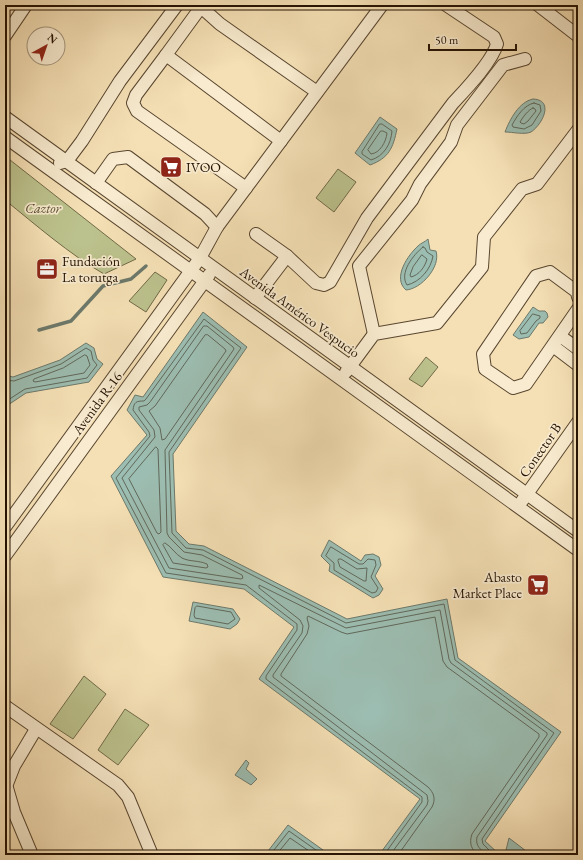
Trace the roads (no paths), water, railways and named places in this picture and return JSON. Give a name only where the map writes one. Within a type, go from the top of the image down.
[{"type":"street","points":[[5,36],[8,25],[26,5]]},
{"type":"street","points":[[47,167],[67,161],[82,141],[120,81],[177,5]]},
{"type":"street","name":"Avenida R-16","points":[[5,527],[200,258],[216,227],[382,5]]},
{"type":"street","points":[[256,234],[286,256],[316,283],[324,285],[330,282],[367,218],[453,103],[494,53],[497,44],[494,37],[446,5]]},
{"type":"street","points":[[538,5],[578,36]]},
{"type":"street","points":[[246,188],[137,111],[133,103],[136,95],[201,6],[220,24],[317,92]]},
{"type":"street","points":[[166,55],[280,141]]},
{"type":"street","points":[[374,334],[359,266],[412,200],[420,184],[451,142],[457,125],[504,64],[525,59]]},
{"type":"street","name":"Avenida Américo Vespucio","points":[[5,117],[578,531]]},
{"type":"street","points":[[340,379],[374,334],[438,323],[482,267],[484,237],[522,189],[537,184],[578,130]]},
{"type":"street","points":[[5,137],[190,272],[578,550]]},
{"type":"street","points":[[96,183],[113,159],[128,157],[205,214],[216,227]]},
{"type":"street","points":[[255,298],[286,256]]},
{"type":"street","name":"Avenida R-16","points":[[5,556],[214,268]]},
{"type":"street","points":[[578,297],[577,292],[550,272],[536,276],[483,354],[486,369],[513,388],[526,384],[578,309]]},
{"type":"street","points":[[560,336],[578,349]]},
{"type":"street","points":[[553,346],[578,365]]},
{"type":"street","name":"Conector B","points":[[517,507],[578,422]]},
{"type":"street","points":[[5,706],[118,785],[128,797],[152,855]]},
{"type":"street","points":[[32,855],[14,812],[6,788],[14,766],[36,729]]},
{"type":"water","points":[[533,99],[540,100],[544,104],[545,108],[542,119],[535,129],[528,133],[505,132],[512,117],[519,107]]},
{"type":"water","points":[[380,117],[397,129],[392,147],[386,156],[370,165],[355,153]]},
{"type":"water","points":[[428,239],[430,250],[436,251],[436,264],[433,270],[418,286],[406,290],[402,285],[401,279],[403,267],[414,250]]},
{"type":"water","points":[[533,307],[539,311],[545,311],[548,317],[543,323],[539,323],[529,337],[519,339],[513,335]]},
{"type":"water","points":[[203,312],[247,347],[173,454],[176,531],[189,544],[204,546],[347,619],[447,599],[458,658],[561,732],[485,841],[500,855],[379,855],[420,799],[259,679],[294,627],[244,589],[163,577],[111,476],[147,435],[127,410],[135,395],[143,397]]},
{"type":"water","points":[[86,343],[94,348],[97,359],[103,364],[89,382],[26,393],[5,407],[5,375],[13,377],[60,360]]},
{"type":"water","points":[[329,540],[361,561],[365,555],[373,554],[379,557],[381,565],[375,576],[383,589],[379,595],[373,598],[329,571],[330,565],[321,556]]},
{"type":"water","points":[[193,602],[233,609],[240,619],[237,624],[230,629],[189,621]]},
{"type":"water","points":[[246,760],[249,763],[246,769],[257,779],[251,785],[235,775]]},
{"type":"water","points":[[288,825],[330,855],[265,855]]},
{"type":"water","points":[[509,838],[530,854],[552,851],[552,855],[512,855],[506,850]]},
{"type":"waterway","points":[[39,330],[71,321],[103,286],[131,279],[146,266]]},
{"type":"place","name":"IVOO","points":[[171,167]]},
{"type":"place","name":"Fundación La torutga","points":[[47,269]]},
{"type":"place","name":"Abasto Market Place","points":[[538,585]]},
{"type":"park label","name":"Caztor","points":[[43,208]]}]
